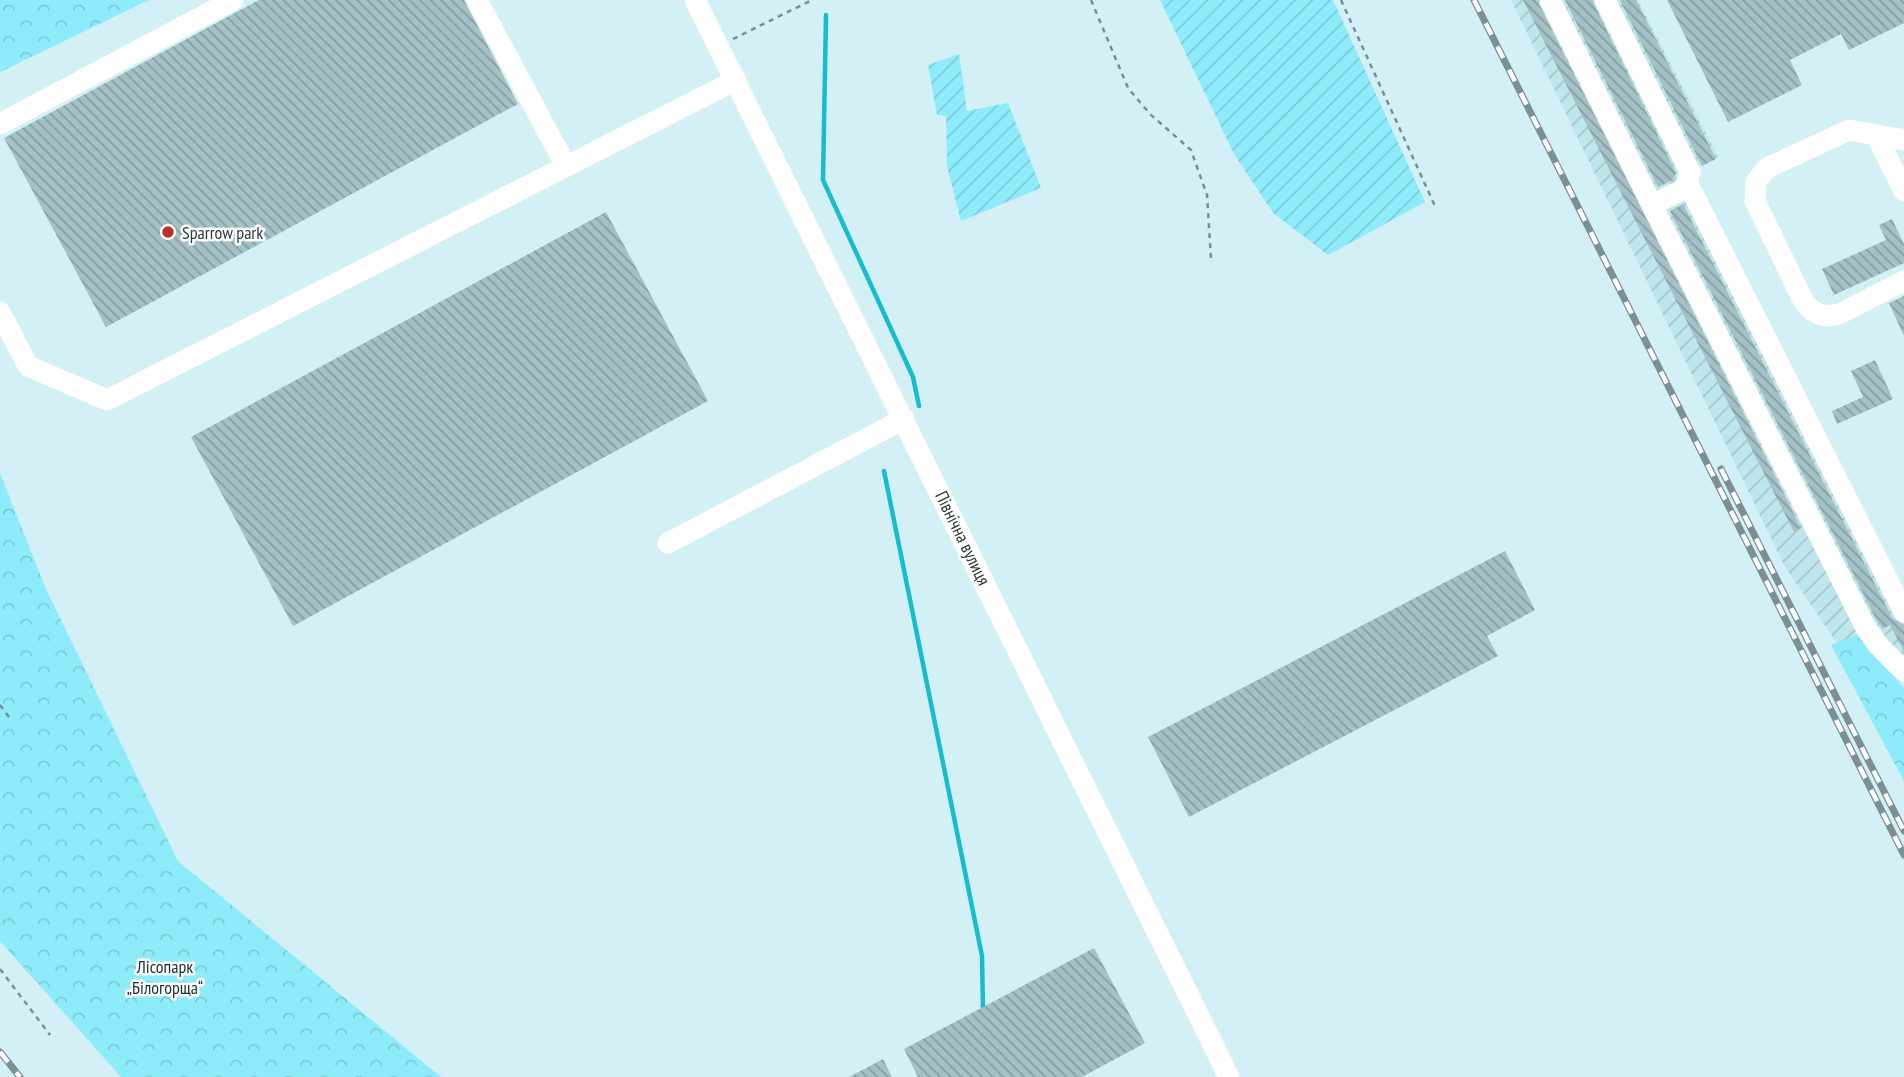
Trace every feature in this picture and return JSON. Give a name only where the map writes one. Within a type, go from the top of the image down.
[{"type":"street","points":[[0,124],[233,0]]},
{"type":"street","points":[[477,0],[566,166]]},
{"type":"street","name":"Північна вулиця","points":[[695,0],[1229,1077]]},
{"type":"street","points":[[1549,0],[1865,626],[1878,645],[1904,671]]},
{"type":"street","points":[[1605,0],[1690,172],[1684,189],[1652,205]]},
{"type":"street","points":[[0,312],[29,366],[107,400],[736,80]]},
{"type":"street","points":[[1904,140],[1849,130],[1767,168],[1756,183],[1755,201],[1803,300],[1814,313],[1822,316],[1839,314],[1904,281]]},
{"type":"street","points":[[1877,135],[1904,191]]},
{"type":"street","points":[[1687,182],[1904,612]]},
{"type":"street","points":[[668,542],[904,419]]},
{"type":"path","points":[[718,46],[812,0]]},
{"type":"path","points":[[1091,0],[1128,88],[1150,114],[1191,150],[1208,195],[1211,259]]},
{"type":"path","points":[[1341,0],[1434,206]]},
{"type":"path","points":[[0,705],[9,717]]},
{"type":"path","points":[[0,969],[50,1035]]},
{"type":"shaded area","points":[[1511,0],[1638,0],[1718,157],[1693,169],[1692,183],[1904,589],[1904,680],[1873,696],[1785,567]]},
{"type":"green space","points":[[0,0],[149,0],[0,72]]},
{"type":"green space","points":[[1160,0],[1333,0],[1425,202],[1328,255],[1273,213],[1234,154]]},
{"type":"green space","points":[[959,54],[967,111],[1008,103],[1041,188],[961,221],[947,166],[946,116],[937,115],[928,65]]},
{"type":"green space","name":"Лісопарк „Білогорща“","points":[[0,473],[46,589],[178,861],[441,1077],[121,1077],[0,941]]},
{"type":"green space","points":[[1856,635],[1904,688],[1904,781],[1831,645]]},
{"type":"building","name":"Sparrow park","points":[[259,0],[464,0],[518,104],[106,327],[4,138]]},
{"type":"building","points":[[1523,0],[1537,0],[1801,528],[1794,532]]},
{"type":"building","points":[[1565,0],[1592,0],[1676,173],[1673,180],[1658,187]]},
{"type":"building","points":[[1620,0],[1636,0],[1716,159],[1702,166]]},
{"type":"building","points":[[1667,0],[1904,0],[1904,23],[1849,50],[1841,34],[1790,60],[1802,85],[1728,122]]},
{"type":"building","points":[[1683,204],[1892,618],[1904,625],[1904,651],[1890,625],[1883,629],[1876,619],[1670,211]]},
{"type":"building","points":[[606,212],[708,401],[293,626],[191,437]]},
{"type":"building","points":[[1892,219],[1904,244],[1904,263],[1834,295],[1822,269],[1886,240],[1879,225]]},
{"type":"building","points":[[1904,296],[1904,336],[1889,303]]},
{"type":"building","points":[[1875,360],[1893,399],[1837,424],[1832,411],[1863,397],[1851,371]]},
{"type":"building","points":[[1505,551],[1535,610],[1487,636],[1498,656],[1189,817],[1148,737]]},
{"type":"building","points":[[1094,948],[1145,1043],[1082,1077],[918,1077],[904,1049]]},
{"type":"building","points":[[883,1059],[892,1077],[849,1077]]},
{"type":"waterway","points":[[826,15],[823,180],[913,377],[919,406]]},
{"type":"waterway","points":[[884,471],[982,956],[983,1009]]},
{"type":"railway","points":[[1474,0],[1904,855]]},
{"type":"railway","points":[[1721,469],[1904,831]]},
{"type":"railway","points":[[0,1052],[20,1077]]},
{"type":"place","name":"Sparrow park","points":[[168,232]]}]
